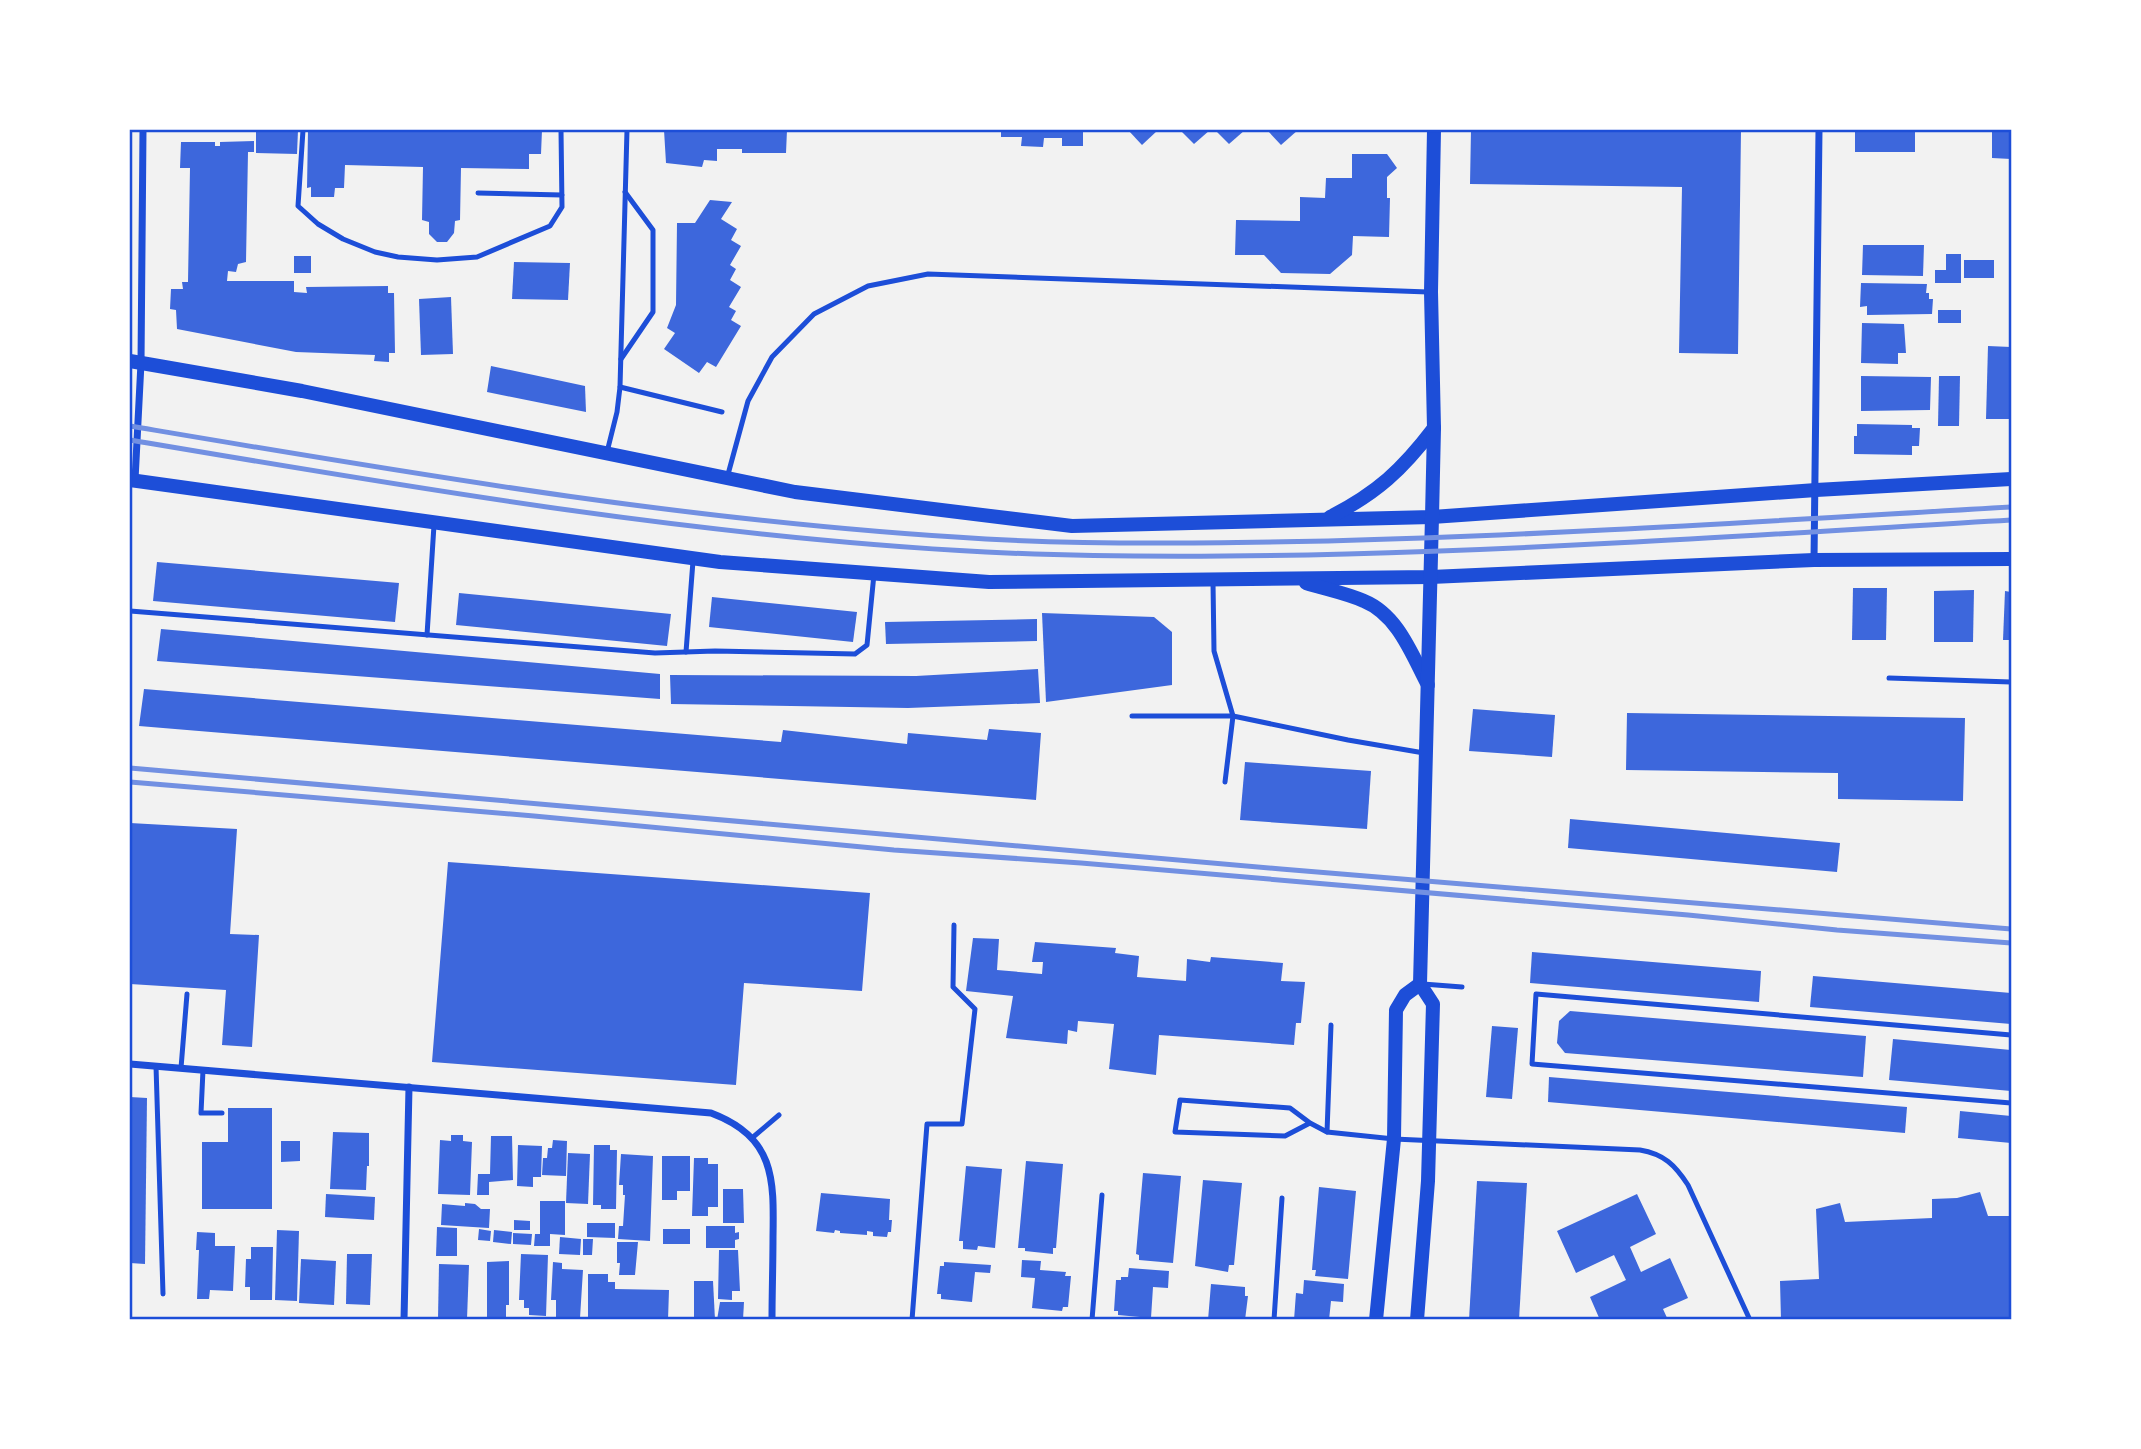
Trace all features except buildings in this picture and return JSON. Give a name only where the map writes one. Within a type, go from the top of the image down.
[{"type":"main road","points":[[1417,1320],[1424,1254],[1430,1140],[1433,1004],[1420,984],[1434,428],[1431,292],[1434,130]]},
{"type":"main road","points":[[135,362],[302,391],[796,492],[1072,526],[1432,517],[2011,479]]},
{"type":"main road","points":[[1324,519],[1360,502],[1392,477],[1434,428]]},
{"type":"main road","points":[[132,480],[694,558],[989,582],[1431,577],[1815,560],[2011,559]]},
{"type":"main road","points":[[1292,579],[1365,601],[1386,615],[1401,633],[1429,687]]},
{"type":"main road","points":[[1376,1320],[1394,1139],[1396,1010],[1405,995],[1420,984]]},
{"type":"street","points":[[132,480],[144,130]]},
{"type":"street","points":[[1815,560],[1819,130]]},
{"type":"street","points":[[130,1064],[711,1113],[739,1126],[752,1138],[768,1166],[774,1185],[772,1320]]},
{"type":"street","points":[[404,1320],[409,1087]]},
{"type":"lane","points":[[303,130],[298,205],[318,223],[343,239],[375,252],[437,260],[477,257],[550,226],[562,207],[561,130]]},
{"type":"lane","points":[[607,453],[620,387],[627,130]]},
{"type":"lane","points":[[621,359],[653,312],[653,230],[625,192]]},
{"type":"lane","points":[[478,193],[562,195]]},
{"type":"lane","points":[[727,478],[748,401],[772,357],[814,314],[868,286],[928,274],[1431,292]]},
{"type":"lane","points":[[620,387],[722,412]]},
{"type":"lane","points":[[428,635],[434,522]]},
{"type":"lane","points":[[686,652],[694,558]]},
{"type":"lane","points":[[130,611],[655,653],[855,654],[867,645],[874,574]]},
{"type":"lane","points":[[1213,580],[1214,651],[1233,716],[1225,782]]},
{"type":"lane","points":[[1889,678],[2011,682]]},
{"type":"lane","points":[[1132,716],[1233,716],[1427,753]]},
{"type":"lane","points":[[912,1320],[927,1124],[962,1124],[975,1009],[953,987],[954,925]]},
{"type":"lane","points":[[1420,984],[1462,987]]},
{"type":"lane","points":[[2011,1035],[1536,993],[1532,1063],[2011,1103]]},
{"type":"lane","points":[[181,1068],[187,994]]},
{"type":"lane","points":[[1327,1132],[1331,1025]]},
{"type":"lane","points":[[156,1066],[163,1294]]},
{"type":"lane","points":[[202,1070],[201,1112],[222,1113]]},
{"type":"lane","points":[[1310,1123],[1284,1136],[1175,1132],[1180,1100],[1290,1108],[1327,1132],[1394,1139],[1640,1150],[1655,1153],[1666,1158],[1678,1169],[1688,1185],[1750,1320]]},
{"type":"lane","points":[[752,1138],[779,1115]]},
{"type":"lane","points":[[1092,1320],[1102,1195]]},
{"type":"lane","points":[[1274,1320],[1282,1198]]},
{"type":"railway","points":[[130,426],[450,479],[663,509],[878,532],[1029,541],[1328,541],[1670,527],[2011,507]]},
{"type":"railway","points":[[130,440],[450,493],[663,523],[878,545],[1031,554],[1212,556],[1430,551],[1679,540],[2011,520]]},
{"type":"railway","points":[[130,768],[1281,869],[2011,929]]},
{"type":"railway","points":[[130,782],[894,850],[1081,863],[2011,943]]}]
